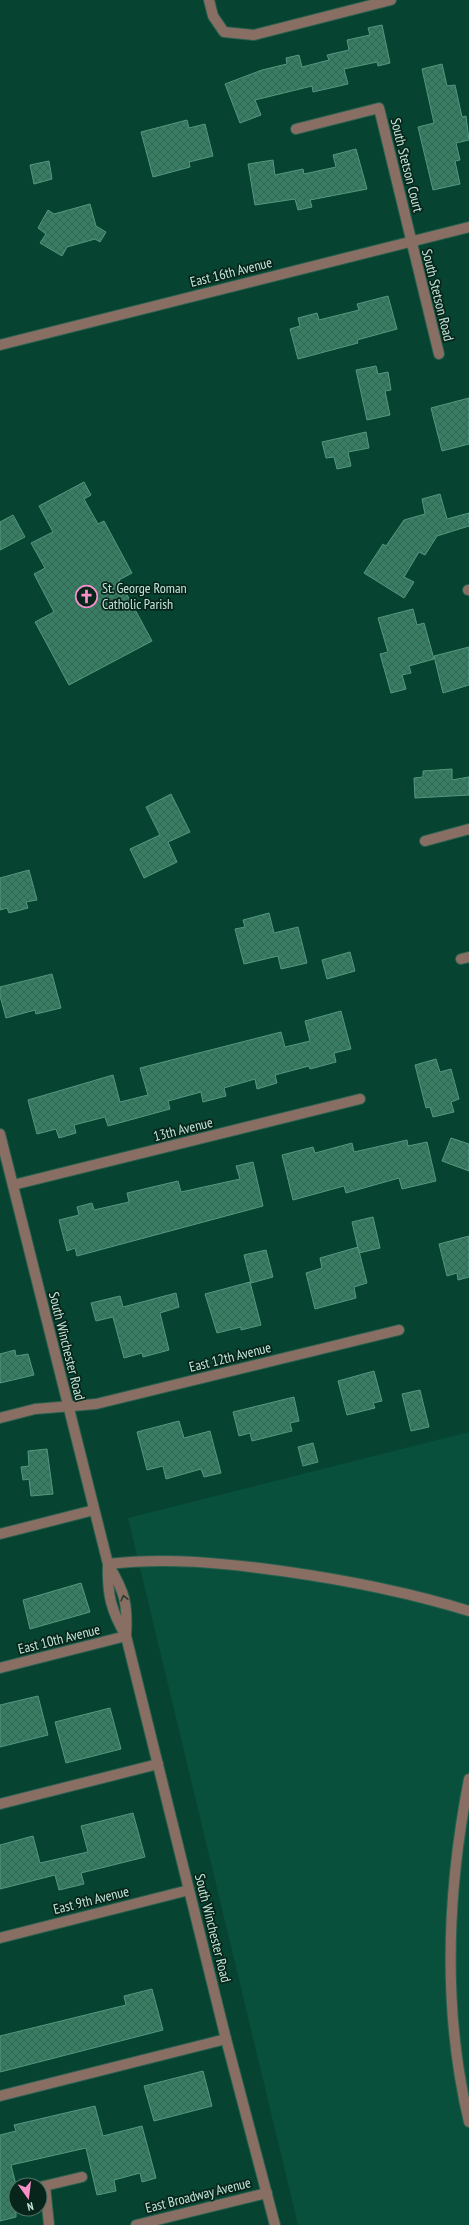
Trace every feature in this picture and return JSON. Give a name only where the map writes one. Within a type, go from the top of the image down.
[{"type":"street","points":[[209,0],[214,16],[224,32],[254,35],[391,0]]},
{"type":"street","name":"South Stetson Court","points":[[296,129],[379,108],[411,241]]},
{"type":"street","name":"East 16th Avenue","points":[[0,345],[469,227]]},
{"type":"street","name":"South Stetson Road","points":[[411,241],[439,354]]},
{"type":"street","points":[[425,841],[469,829]]},
{"type":"street","name":"13th Avenue","points":[[13,1185],[360,1099]]},
{"type":"street","name":"South Winchester Road","points":[[0,1134],[108,1564],[121,1587],[128,1612],[126,1636]]},
{"type":"street","name":"East 12th Avenue","points":[[0,1418],[35,1409],[68,1405],[96,1404],[399,1330]]},
{"type":"street","points":[[0,1534],[94,1510]]},
{"type":"street","points":[[108,1564],[140,1560],[166,1560],[236,1565],[374,1586],[469,1611]]},
{"type":"street","name":"South Winchester Road","points":[[108,1564],[107,1588],[112,1608],[126,1636],[226,2039],[275,2225]]},
{"type":"street","name":"East 10th Avenue","points":[[0,1668],[126,1636]]},
{"type":"street","points":[[0,1804],[158,1764]]},
{"type":"street","points":[[469,1779],[454,1866],[450,1966],[459,2073],[469,2122]]},
{"type":"street","name":"East 9th Avenue","points":[[0,1938],[189,1890]]},
{"type":"street","points":[[0,2096],[226,2039]]},
{"type":"street","points":[[48,2185],[82,2177]]},
{"type":"street","name":"East Broadway Avenue","points":[[136,2225],[267,2193]]},
{"type":"shaded area","points":[[469,1432],[469,2225],[298,2225],[128,1518]]},
{"type":"building","points":[[382,25],[390,63],[378,66],[377,62],[344,69],[348,84],[313,92],[312,86],[255,100],[261,115],[240,123],[225,84],[262,70],[287,64],[286,58],[299,55],[302,67],[329,60],[327,55],[349,50],[347,40],[370,35],[368,28]]},
{"type":"building","points":[[442,64],[447,86],[455,85],[462,117],[466,116],[469,140],[456,143],[460,160],[455,161],[460,184],[433,190],[418,127],[434,123],[422,69]]},
{"type":"building","points":[[187,120],[189,128],[205,124],[213,156],[189,162],[190,167],[153,177],[141,132]]},
{"type":"building","points":[[356,149],[367,189],[310,200],[312,207],[298,210],[295,199],[255,205],[248,164],[273,160],[275,175],[303,169],[304,174],[336,167],[333,155]]},
{"type":"building","points":[[49,161],[52,179],[34,184],[30,165]]},
{"type":"building","points":[[90,204],[96,226],[106,232],[100,242],[95,239],[67,247],[62,256],[40,243],[46,234],[38,228],[48,210],[54,214]]},
{"type":"building","points":[[388,296],[397,329],[357,340],[358,343],[298,359],[290,329],[300,326],[298,318],[317,313],[319,320],[359,310],[357,304]]},
{"type":"building","points":[[376,366],[378,374],[388,372],[391,390],[385,391],[390,415],[367,420],[356,370]]},
{"type":"building","points":[[469,398],[469,444],[442,451],[431,408]]},
{"type":"building","points":[[366,432],[369,448],[348,452],[351,466],[337,469],[334,457],[326,458],[322,442]]},
{"type":"building","name":"St. George Roman Catholic Parish","points":[[84,482],[91,495],[84,499],[98,524],[104,521],[132,573],[119,580],[152,641],[69,685],[35,622],[54,612],[34,574],[45,568],[31,543],[53,532],[39,506]]},
{"type":"building","points":[[440,494],[447,519],[469,513],[469,526],[437,536],[425,555],[419,552],[404,577],[414,582],[404,598],[364,573],[383,544],[386,546],[404,520],[425,514],[422,499]]},
{"type":"building","points":[[13,515],[25,537],[0,550],[0,522]]},
{"type":"building","points":[[413,609],[417,625],[424,623],[434,659],[409,666],[411,673],[402,675],[406,689],[391,693],[380,654],[388,652],[378,618]]},
{"type":"building","points":[[469,647],[469,685],[443,693],[434,656]]},
{"type":"building","points":[[452,769],[452,780],[469,777],[469,795],[415,798],[414,778],[423,777],[423,771]]},
{"type":"building","points":[[171,794],[190,832],[168,842],[177,862],[144,878],[130,849],[160,835],[146,807]]},
{"type":"building","points":[[29,870],[37,900],[26,902],[28,908],[9,913],[7,908],[0,910],[0,878]]},
{"type":"building","points":[[269,913],[274,933],[298,927],[307,963],[281,969],[278,956],[244,964],[235,929],[245,927],[243,920]]},
{"type":"building","points":[[350,952],[355,971],[327,979],[322,960]]},
{"type":"building","points":[[52,974],[61,1008],[36,1014],[35,1010],[6,1018],[0,996],[0,987]]},
{"type":"building","points":[[341,1011],[351,1049],[334,1053],[336,1062],[310,1069],[309,1066],[275,1075],[277,1083],[257,1089],[255,1079],[224,1088],[226,1096],[203,1102],[201,1092],[168,1101],[170,1109],[108,1126],[105,1117],[74,1125],[76,1133],[59,1138],[56,1129],[37,1134],[28,1100],[113,1075],[120,1102],[148,1095],[140,1068],[281,1032],[285,1047],[310,1041],[305,1021]]},
{"type":"building","points":[[436,1059],[440,1072],[451,1069],[459,1099],[451,1102],[454,1112],[433,1117],[430,1107],[426,1108],[415,1065]]},
{"type":"building","points":[[451,1138],[469,1144],[469,1171],[442,1161]]},
{"type":"building","points":[[407,1140],[408,1146],[427,1142],[436,1181],[402,1189],[399,1178],[346,1193],[344,1186],[293,1200],[282,1155],[313,1147],[315,1153],[352,1143],[354,1152]]},
{"type":"building","points":[[253,1162],[263,1206],[77,1256],[75,1248],[67,1251],[59,1220],[79,1215],[77,1207],[92,1203],[94,1210],[129,1202],[127,1193],[178,1181],[181,1192],[240,1179],[236,1166]]},
{"type":"building","points":[[373,1217],[380,1248],[359,1253],[352,1222]]},
{"type":"building","points":[[469,1236],[469,1277],[458,1280],[457,1273],[447,1276],[439,1244]]},
{"type":"building","points":[[358,1247],[367,1283],[354,1287],[356,1298],[315,1309],[306,1273],[322,1268],[320,1258]]},
{"type":"building","points":[[266,1250],[273,1277],[251,1283],[244,1255]]},
{"type":"building","points":[[250,1282],[261,1325],[241,1330],[241,1327],[217,1333],[205,1294]]},
{"type":"building","points":[[176,1293],[179,1307],[160,1313],[169,1350],[143,1357],[142,1353],[124,1358],[113,1317],[96,1321],[91,1303],[120,1296],[123,1307]]},
{"type":"building","points":[[15,1350],[16,1356],[28,1354],[34,1375],[0,1383],[0,1354]]},
{"type":"building","points":[[374,1371],[382,1401],[373,1403],[375,1408],[347,1415],[338,1381]]},
{"type":"building","points":[[420,1390],[429,1427],[411,1431],[402,1394]]},
{"type":"building","points":[[294,1397],[299,1421],[290,1423],[292,1431],[252,1441],[250,1433],[239,1436],[233,1412]]},
{"type":"building","points":[[179,1421],[184,1438],[210,1431],[221,1473],[204,1477],[201,1469],[166,1479],[163,1466],[147,1470],[137,1432]]},
{"type":"building","points":[[313,1443],[318,1462],[303,1466],[298,1447]]},
{"type":"building","points":[[47,1449],[53,1494],[31,1496],[29,1479],[23,1480],[21,1467],[29,1466],[28,1451]]},
{"type":"building","points":[[81,1583],[90,1612],[30,1629],[23,1600]]},
{"type":"building","points":[[38,1696],[48,1735],[0,1747],[0,1705]]},
{"type":"building","points":[[110,1708],[121,1749],[66,1763],[55,1722]]},
{"type":"building","points":[[133,1813],[145,1857],[81,1873],[84,1884],[59,1890],[55,1875],[0,1889],[0,1845],[33,1836],[40,1863],[88,1852],[81,1826]]},
{"type":"building","points":[[152,1989],[163,2030],[0,2072],[0,2036],[126,2005],[124,1996]]},
{"type":"building","points":[[203,2071],[212,2106],[154,2121],[144,2086]]},
{"type":"building","points":[[95,2106],[103,2136],[142,2126],[156,2178],[142,2182],[140,2173],[114,2180],[116,2191],[97,2195],[86,2148],[11,2165],[14,2177],[8,2177],[8,2217],[16,2217],[0,2221],[0,2135],[16,2131],[14,2125]]},
{"type":"place","name":"St. George Roman Catholic Parish","points":[[86,596]]}]
